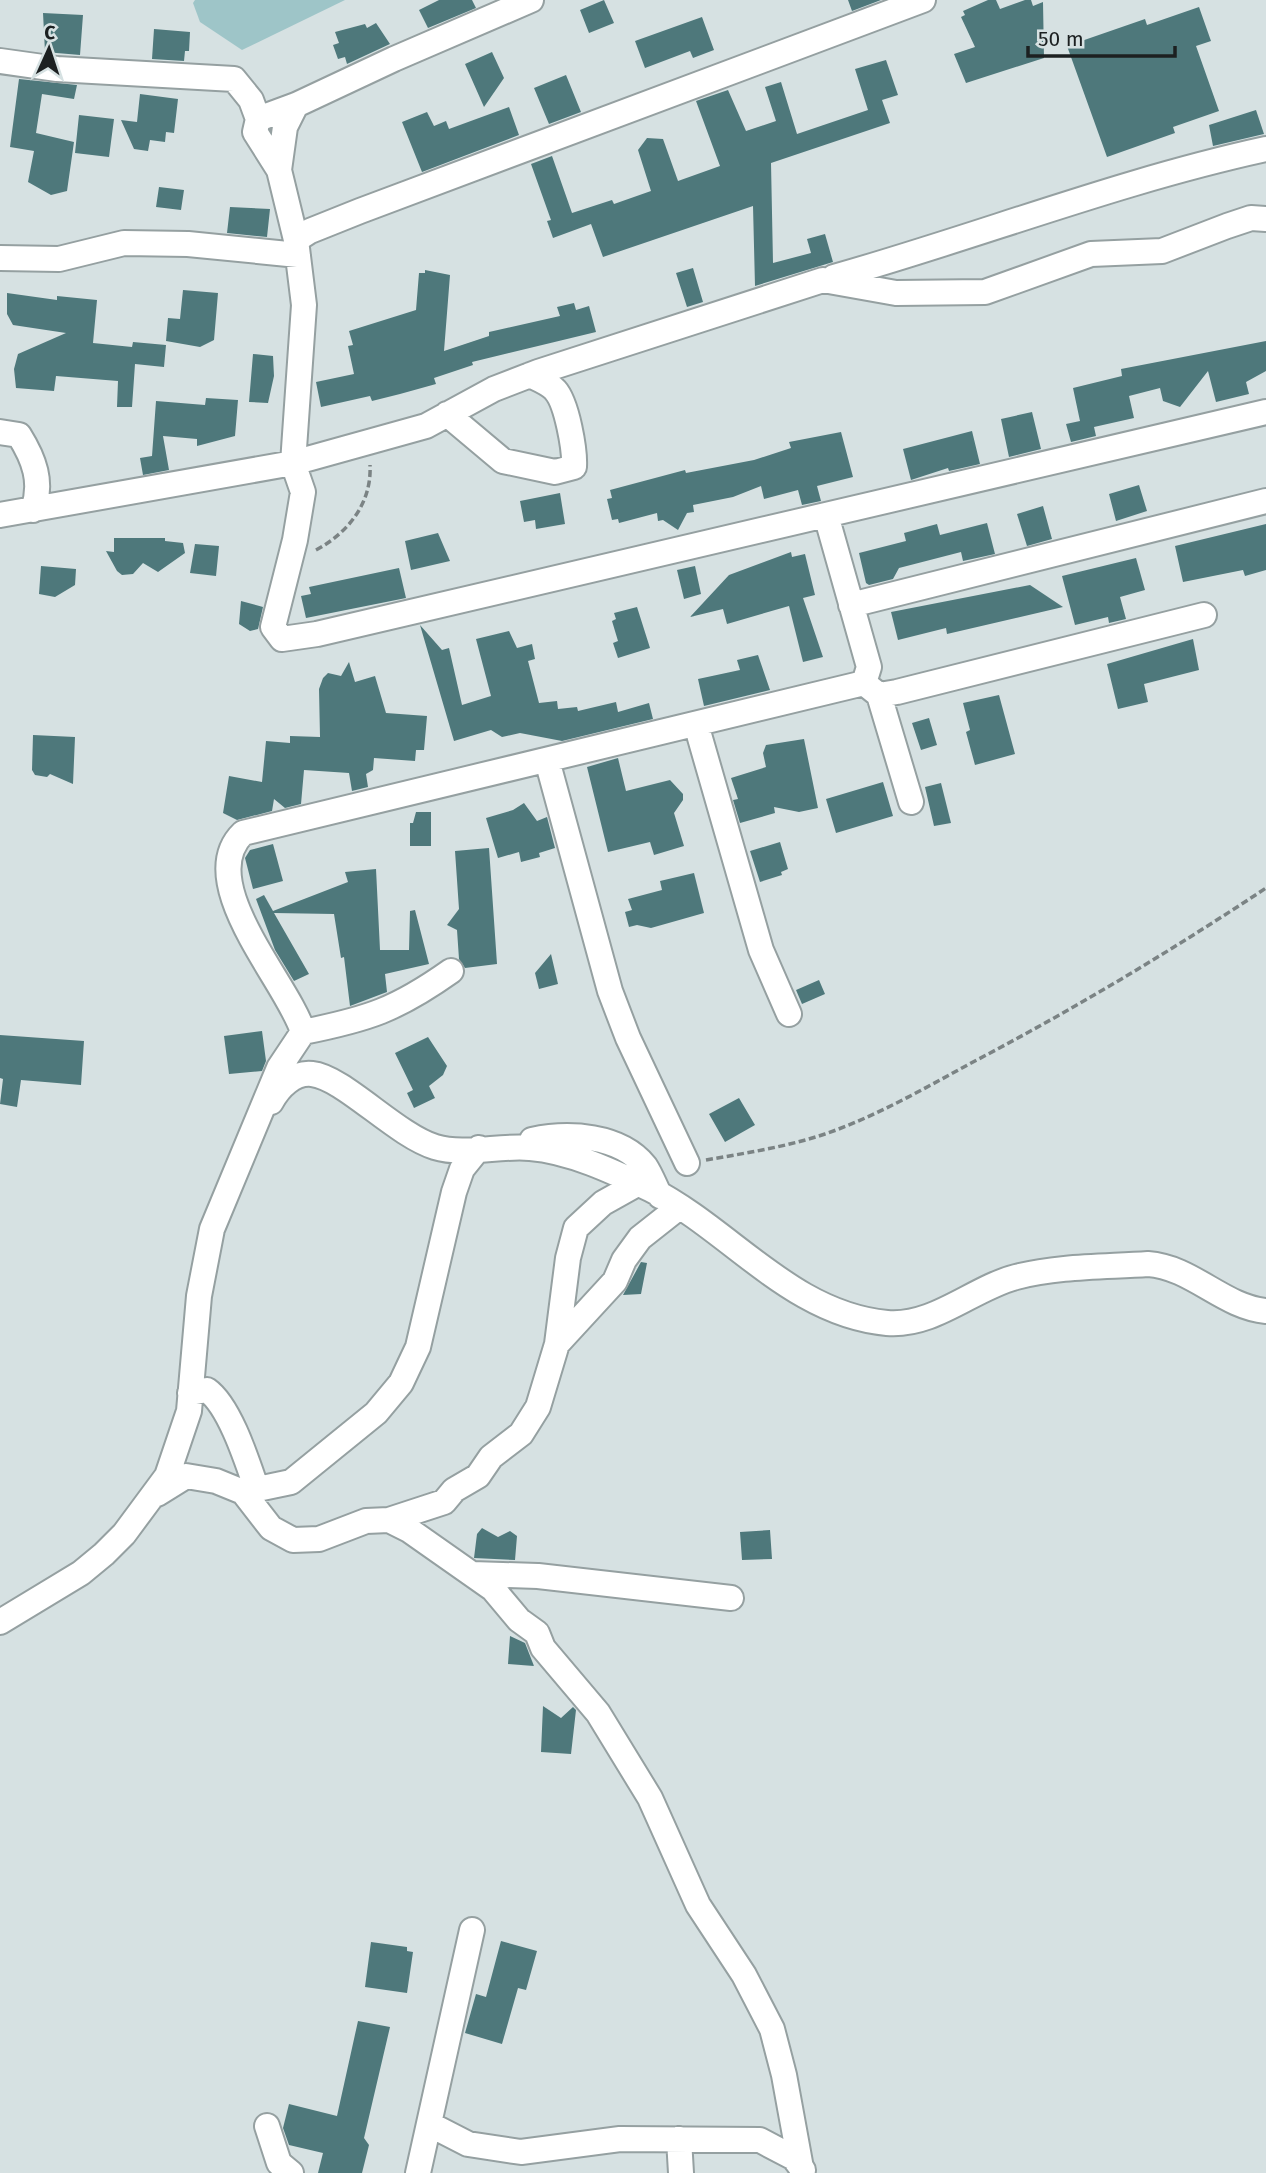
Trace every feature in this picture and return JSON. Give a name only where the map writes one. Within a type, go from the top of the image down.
[{"type":"street","points":[[258,119],[296,105],[531,0]]},
{"type":"street","points":[[297,248],[310,231],[360,211],[923,0]]},
{"type":"street","points":[[0,61],[57,69],[234,79],[250,100],[258,119],[255,132],[279,170],[297,248],[304,305],[293,463],[303,492],[291,559],[274,627],[282,639],[317,634],[1266,412]]},
{"type":"street","points":[[279,170],[285,127],[296,105]]},
{"type":"street","points":[[0,515],[293,463],[426,426],[494,389],[530,375],[1190,165],[1266,149]]},
{"type":"street","points":[[823,280],[859,284],[896,293],[985,292],[1091,254],[1162,251],[1239,222],[1266,219]]},
{"type":"street","points":[[0,258],[60,259],[124,243],[297,248]]},
{"type":"street","points":[[447,414],[503,461],[555,472],[574,467],[571,439],[560,398],[555,389],[530,375]]},
{"type":"street","points":[[0,432],[19,435],[31,453],[37,472],[38,495],[33,510]]},
{"type":"street","points":[[851,605],[1266,501]]},
{"type":"street","points":[[826,515],[869,667],[871,689],[911,802]]},
{"type":"street","points":[[290,1067],[303,1032],[298,1015],[249,935],[230,886],[232,848],[243,833],[696,724],[871,689],[1204,615]]},
{"type":"street","points":[[696,724],[761,950],[789,1014]]},
{"type":"street","points":[[547,760],[610,991],[628,1038],[687,1163]]},
{"type":"street","points":[[303,1032],[366,1019],[394,1008],[451,971]]},
{"type":"street","points":[[0,1622],[88,1566],[124,1534],[167,1476],[183,1435],[190,1393],[198,1296],[212,1228],[279,1068],[290,1067],[325,1078],[395,1127],[435,1147],[531,1148],[574,1158],[637,1184],[669,1202],[806,1298],[870,1320],[890,1323],[923,1318],[1012,1278],[1044,1270],[1148,1264],[1165,1265],[1237,1304],[1266,1311]]},
{"type":"street","points":[[154,1496],[186,1476],[250,1491],[291,1482],[376,1413],[401,1383],[418,1347],[454,1192],[462,1169],[490,1148],[542,1138],[603,1140],[628,1150],[646,1167],[669,1202]]},
{"type":"street","points":[[190,1393],[206,1390],[213,1394],[225,1414],[250,1491],[271,1528],[293,1540],[318,1539],[344,1532],[366,1521],[389,1520],[444,1502],[454,1490],[478,1476],[491,1457],[521,1434],[538,1407],[557,1344],[568,1258],[576,1228],[603,1203],[637,1184]]},
{"type":"street","points":[[557,1344],[615,1281],[624,1260],[669,1202]]},
{"type":"street","points":[[389,1520],[409,1530],[493,1589],[519,1620],[537,1633],[542,1648],[598,1713],[650,1798],[698,1905],[744,1975],[772,2029],[803,2170]]},
{"type":"street","points":[[472,1574],[538,1576],[731,1598]]},
{"type":"street","points":[[418,2173],[472,1930]]},
{"type":"street","points":[[429,2124],[468,2144],[521,2152],[620,2139],[760,2140],[794,2158],[803,2170]]},
{"type":"street","points":[[267,2126],[285,2170]]},
{"type":"street","points":[[679,2139],[681,2173]]},
{"type":"path","points":[[291,559],[329,543],[363,504],[371,483],[369,442]]},
{"type":"path","points":[[687,1163],[777,1148],[828,1133],[903,1099],[1055,1019],[1183,944],[1266,888]]},
{"type":"shaded area","points":[[195,0],[345,0],[242,50],[200,22],[193,3]]},
{"type":"building","points":[[439,0],[472,0],[476,8],[428,28],[419,10]]},
{"type":"building","points":[[604,0],[614,23],[589,33],[580,10]]},
{"type":"building","points":[[848,0],[881,0],[852,11]]},
{"type":"building","points":[[988,0],[996,0],[1000,9],[1025,0],[1031,0],[1033,6],[1043,2],[1044,58],[966,83],[954,54],[975,47],[961,17],[965,15],[963,11]]},
{"type":"building","points":[[1199,7],[1211,41],[1196,46],[1219,111],[1173,127],[1175,133],[1107,157],[1067,46],[1145,19],[1147,25]]},
{"type":"building","points":[[43,13],[83,15],[80,55],[45,52]]},
{"type":"building","points":[[702,17],[714,50],[693,58],[690,51],[645,68],[635,41]]},
{"type":"building","points":[[376,23],[390,44],[347,64],[345,57],[338,59],[333,45],[339,43],[335,32],[365,24],[367,28]]},
{"type":"building","points":[[154,29],[190,32],[189,51],[185,51],[184,61],[152,59]]},
{"type":"building","points":[[492,52],[504,78],[484,107],[465,64]]},
{"type":"building","points":[[886,60],[898,95],[882,100],[890,123],[771,163],[773,263],[811,253],[807,239],[825,234],[833,262],[755,286],[753,206],[603,257],[591,224],[553,238],[547,221],[551,220],[531,164],[552,156],[572,213],[612,200],[614,204],[651,191],[638,150],[647,138],[663,139],[678,181],[720,166],[696,101],[728,90],[746,131],[776,121],[765,87],[781,82],[797,134],[868,110],[855,69]]},
{"type":"building","points":[[566,75],[581,112],[549,124],[534,88]]},
{"type":"building","points":[[19,79],[77,85],[74,99],[42,94],[36,133],[74,142],[67,191],[51,195],[28,182],[34,151],[10,147]]},
{"type":"building","points":[[140,94],[178,99],[174,133],[166,132],[165,142],[150,140],[148,151],[134,149],[121,120],[137,122]]},
{"type":"building","points":[[509,107],[519,135],[422,172],[402,122],[427,112],[434,126],[446,121],[449,129]]},
{"type":"building","points":[[1256,110],[1264,134],[1213,146],[1209,125]]},
{"type":"building","points":[[79,115],[114,119],[109,157],[75,153]]},
{"type":"building","points":[[159,187],[184,190],[181,210],[156,207]]},
{"type":"building","points":[[230,207],[270,209],[267,237],[227,233]]},
{"type":"building","points":[[693,268],[703,302],[687,307],[676,273]]},
{"type":"building","points":[[425,270],[450,275],[444,351],[489,336],[489,332],[560,316],[557,307],[574,303],[576,310],[589,306],[596,332],[472,362],[473,365],[434,378],[436,384],[400,394],[372,401],[370,396],[321,407],[316,382],[354,374],[348,346],[353,345],[349,331],[416,310],[419,273],[425,273]]},
{"type":"building","points":[[183,290],[218,293],[214,340],[200,347],[166,341],[168,318],[180,319]]},
{"type":"building","points":[[7,293],[57,300],[57,296],[97,300],[93,343],[132,347],[133,342],[166,345],[164,367],[135,364],[132,407],[117,407],[118,381],[56,376],[54,391],[16,388],[14,369],[18,354],[66,333],[13,325],[7,314]]},
{"type":"building","points":[[1266,341],[1266,371],[1246,382],[1249,394],[1216,402],[1208,371],[1180,407],[1163,401],[1160,388],[1129,396],[1134,418],[1094,427],[1096,436],[1071,442],[1066,424],[1080,421],[1073,388],[1122,376],[1121,369]]},
{"type":"building","points":[[253,354],[273,356],[274,376],[268,403],[249,402]]},
{"type":"building","points":[[206,398],[238,400],[235,436],[197,446],[197,439],[163,436],[169,470],[143,475],[140,458],[152,456],[156,401],[205,405]]},
{"type":"building","points":[[1032,412],[1041,449],[1009,457],[1001,419]]},
{"type":"building","points":[[972,431],[980,464],[949,471],[948,468],[911,480],[903,449]]},
{"type":"building","points":[[841,432],[853,477],[817,486],[821,501],[802,505],[798,490],[764,499],[761,486],[733,497],[693,505],[694,512],[687,513],[678,530],[663,520],[658,521],[657,513],[619,523],[618,519],[612,520],[607,499],[612,498],[610,490],[685,470],[686,473],[754,460],[791,448],[789,442]]},
{"type":"building","points":[[1139,485],[1147,511],[1116,521],[1109,494]]},
{"type":"building","points":[[560,493],[565,524],[536,529],[535,520],[524,522],[520,501]]},
{"type":"building","points":[[1043,506],[1052,539],[1027,546],[1017,514]]},
{"type":"building","points":[[987,523],[995,554],[963,561],[961,552],[899,568],[893,579],[869,585],[866,583],[859,553],[906,541],[904,533],[937,524],[940,535]]},
{"type":"building","points":[[1266,524],[1266,570],[1245,576],[1243,570],[1183,582],[1175,546]]},
{"type":"building","points":[[438,533],[450,561],[411,570],[405,541]]},
{"type":"building","points":[[114,538],[165,538],[165,541],[183,543],[185,553],[158,572],[143,563],[133,574],[122,575],[106,551],[114,552]]},
{"type":"building","points":[[195,544],[219,546],[216,576],[190,573]]},
{"type":"building","points":[[791,552],[792,557],[805,554],[815,595],[803,598],[823,657],[803,662],[789,606],[727,624],[723,609],[690,617],[729,575]]},
{"type":"building","points":[[1136,558],[1145,590],[1120,597],[1126,619],[1109,623],[1108,617],[1075,625],[1062,576]]},
{"type":"building","points":[[41,566],[76,569],[75,585],[55,597],[39,594]]},
{"type":"building","points":[[695,566],[701,594],[684,599],[677,570]]},
{"type":"building","points":[[399,568],[406,598],[306,618],[301,596],[311,594],[309,587]]},
{"type":"building","points":[[1030,585],[1063,607],[947,634],[946,628],[898,640],[891,612]]},
{"type":"building","points":[[241,601],[263,607],[258,629],[250,631],[239,624]]},
{"type":"building","points":[[637,607],[650,648],[618,658],[613,643],[618,641],[612,621],[616,619],[614,613]]},
{"type":"building","points":[[420,625],[442,650],[449,648],[462,705],[491,696],[476,639],[509,631],[517,648],[532,644],[535,659],[528,661],[539,703],[557,701],[558,709],[577,707],[578,711],[616,702],[618,712],[649,703],[653,719],[562,741],[520,733],[502,737],[491,730],[454,741]]},
{"type":"building","points":[[1193,639],[1199,670],[1144,684],[1148,702],[1118,709],[1107,664]]},
{"type":"building","points":[[758,655],[770,690],[704,706],[698,679],[740,670],[737,660]]},
{"type":"building","points":[[349,662],[355,682],[375,676],[386,713],[427,716],[424,750],[416,750],[415,761],[374,758],[373,770],[366,774],[368,787],[352,791],[349,773],[304,770],[301,804],[285,808],[274,799],[272,811],[237,820],[223,813],[229,776],[262,782],[266,741],[290,743],[290,736],[320,737],[319,689],[323,678],[328,673],[341,676]]},
{"type":"building","points":[[999,695],[1015,754],[975,765],[966,732],[970,730],[963,703]]},
{"type":"building","points":[[929,718],[937,745],[921,750],[912,723]]},
{"type":"building","points":[[33,735],[75,737],[73,784],[50,774],[47,777],[35,775],[32,770]]},
{"type":"building","points":[[804,739],[818,808],[799,812],[774,807],[775,813],[740,823],[733,800],[738,799],[731,778],[766,767],[763,753],[766,745]]},
{"type":"building","points":[[618,758],[626,791],[670,780],[683,794],[683,800],[674,813],[684,846],[654,855],[650,842],[608,852],[587,767]]},
{"type":"building","points":[[883,782],[893,816],[836,833],[826,799]]},
{"type":"building","points":[[941,783],[951,823],[934,826],[925,787]]},
{"type":"building","points":[[524,803],[537,821],[547,817],[555,848],[539,853],[540,857],[521,862],[519,852],[498,858],[486,818],[513,810]]},
{"type":"building","points":[[416,812],[431,812],[431,846],[410,846],[410,823],[413,823]]},
{"type":"building","points":[[780,842],[788,869],[781,872],[782,875],[760,882],[750,851]]},
{"type":"building","points":[[273,844],[283,881],[253,889],[245,858],[250,850]]},
{"type":"building","points":[[489,848],[497,964],[465,968],[459,959],[457,930],[447,925],[459,909],[455,851]]},
{"type":"building","points":[[376,869],[380,950],[409,950],[410,911],[415,910],[429,964],[385,974],[387,992],[350,1006],[344,957],[341,958],[334,914],[274,913],[309,974],[294,981],[275,950],[256,899],[264,895],[273,911],[348,882],[345,872]]},
{"type":"building","points":[[694,873],[704,913],[651,928],[637,925],[629,927],[625,912],[632,910],[628,899],[662,890],[660,881]]},
{"type":"building","points":[[551,954],[558,984],[539,989],[535,973]]},
{"type":"building","points":[[819,980],[825,994],[802,1004],[796,990]]},
{"type":"building","points":[[262,1031],[266,1061],[262,1071],[229,1074],[224,1036]]},
{"type":"building","points":[[0,1035],[84,1041],[81,1085],[21,1080],[17,1107],[0,1104],[3,1079],[0,1078]]},
{"type":"building","points":[[428,1037],[447,1066],[443,1075],[429,1086],[435,1098],[414,1108],[407,1093],[413,1090],[395,1053]]},
{"type":"building","points":[[739,1098],[755,1125],[725,1142],[709,1114]]},
{"type":"building","points":[[641,1262],[647,1263],[641,1294],[623,1295]]},
{"type":"building","points":[[482,1528],[498,1537],[510,1531],[517,1536],[515,1560],[474,1558],[477,1534]]},
{"type":"building","points":[[770,1530],[772,1559],[742,1560],[740,1532]]},
{"type":"building","points":[[510,1636],[525,1643],[534,1666],[508,1664]]},
{"type":"building","points":[[543,1706],[561,1718],[573,1707],[576,1710],[571,1754],[541,1752]]},
{"type":"building","points":[[501,1941],[537,1951],[526,1990],[518,1988],[502,2044],[465,2033],[476,1994],[486,1997]]},
{"type":"building","points":[[371,1942],[407,1947],[407,1951],[413,1952],[407,1993],[365,1987]]},
{"type":"building","points":[[358,2021],[390,2027],[364,2138],[369,2145],[362,2173],[318,2173],[323,2153],[289,2145],[283,2128],[289,2104],[337,2116]]}]
